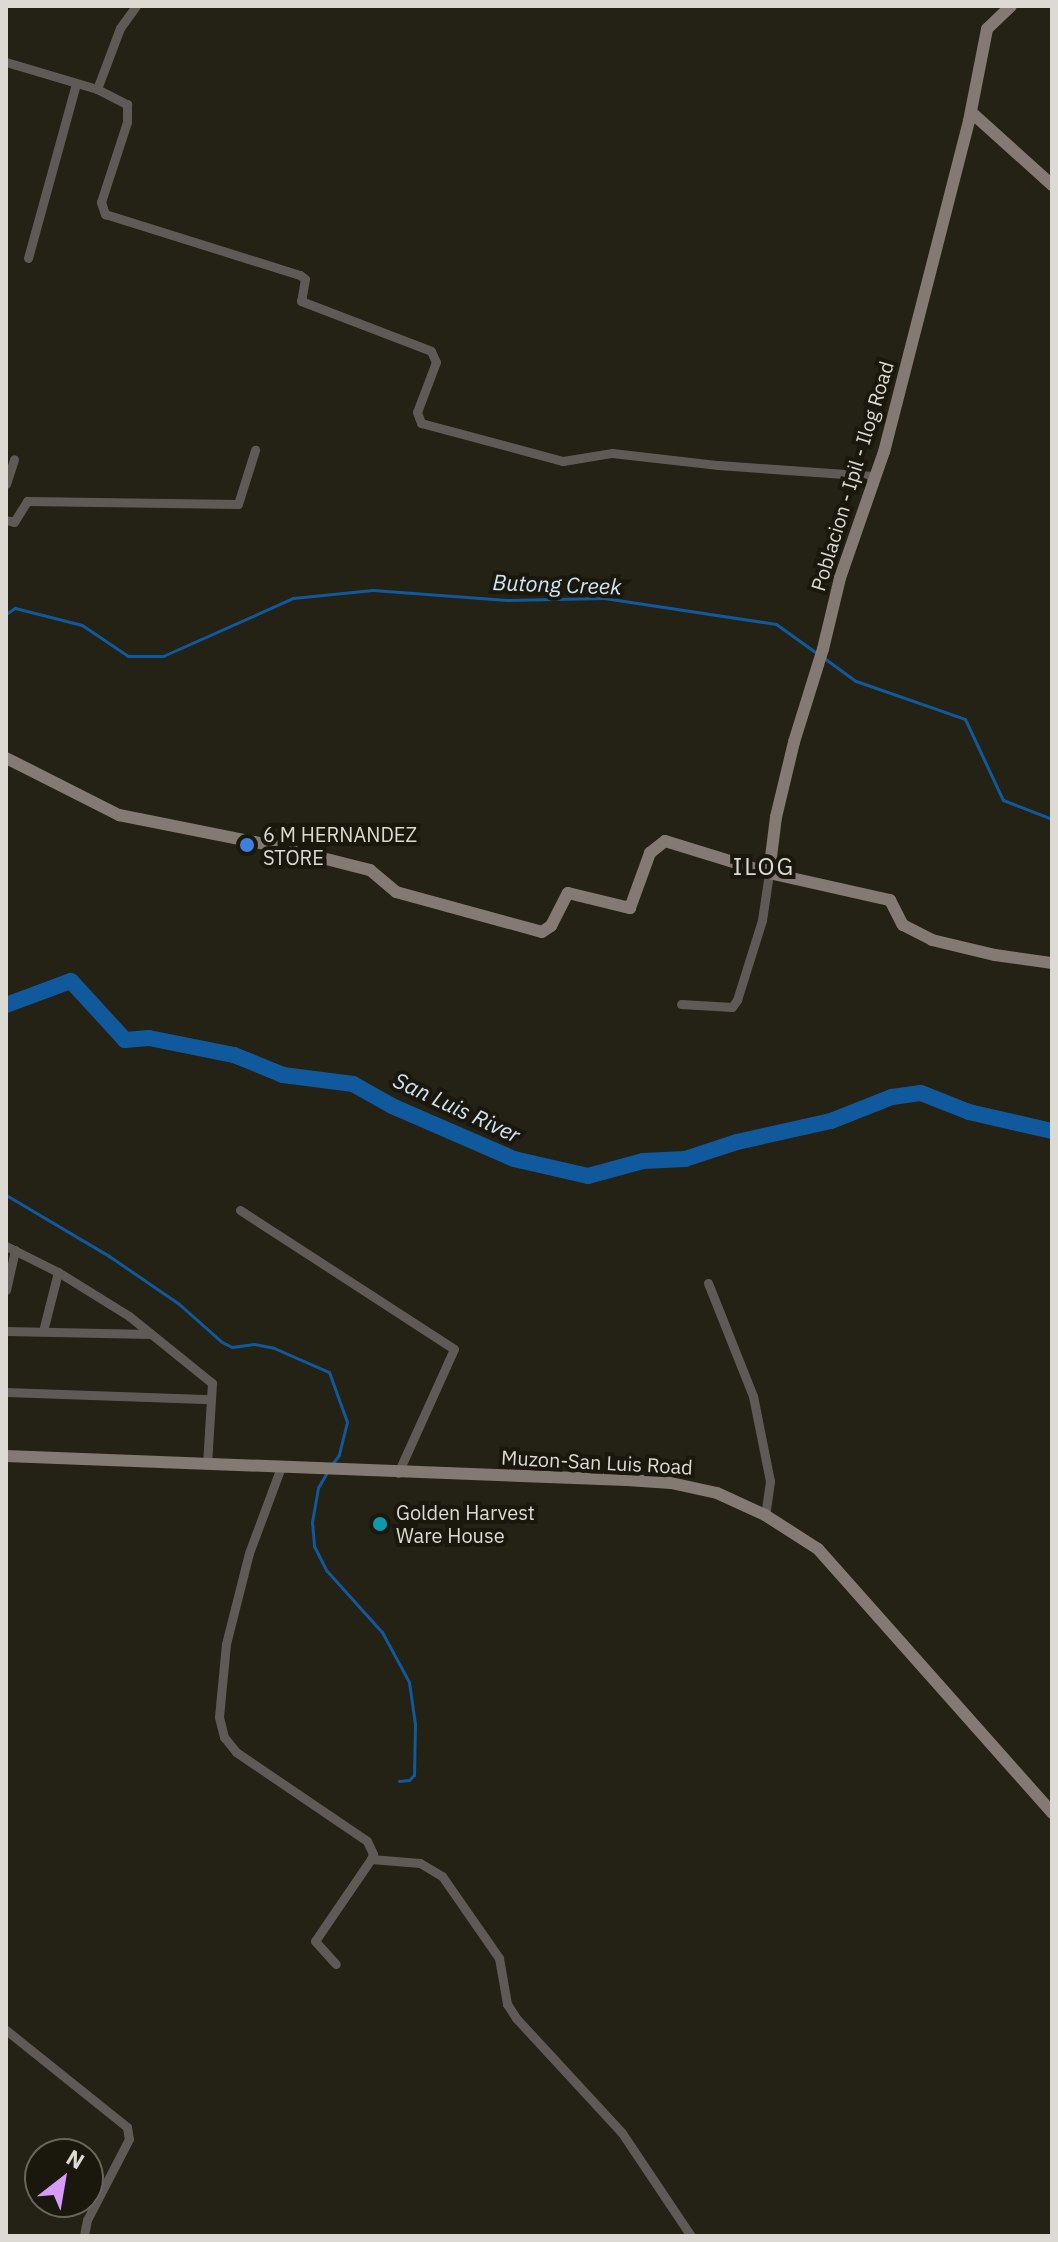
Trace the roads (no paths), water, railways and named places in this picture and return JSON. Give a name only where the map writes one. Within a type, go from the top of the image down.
[{"type":"street","points":[[97,89],[120,28],[136,6]]},
{"type":"street","name":"Poblacion - Ipil - Ilog Road","points":[[769,873],[776,817],[794,742],[823,649],[840,578],[873,476],[884,452],[971,112],[987,29],[1011,6]]},
{"type":"street","points":[[6,77],[8,62],[97,89],[123,101],[129,108],[101,202],[105,214],[300,275],[305,279],[301,301],[431,351],[436,362],[417,412],[421,423],[563,461],[612,453],[718,465],[873,476]]},
{"type":"street","points":[[28,258],[76,84]]},
{"type":"street","points":[[971,112],[1052,185]]},
{"type":"street","points":[[6,520],[14,522],[27,501],[238,504],[255,450]]},
{"type":"street","points":[[6,484],[14,459]]},
{"type":"street","points":[[6,758],[119,815],[279,847],[370,870],[396,892],[542,932],[551,926],[568,893],[630,908],[650,853],[665,841],[769,873],[890,900],[907,928],[932,940],[995,955],[1052,963]]},
{"type":"street","points":[[681,1004],[732,1007],[737,1000],[762,920],[769,873]]},
{"type":"street","points":[[240,1210],[454,1349],[398,1473]]},
{"type":"street","points":[[6,1290],[10,1248],[58,1272],[129,1316],[212,1383],[207,1464]]},
{"type":"street","points":[[43,1331],[58,1272]]},
{"type":"street","points":[[708,1283],[753,1396],[770,1481],[765,1515]]},
{"type":"street","points":[[129,1316],[129,1334]]},
{"type":"street","points":[[6,1331],[153,1334]]},
{"type":"street","points":[[6,1392],[211,1399]]},
{"type":"street","name":"Muzon-San Luis Road","points":[[6,1456],[671,1483],[717,1493],[765,1515],[802,1537],[826,1557],[1052,1813]]},
{"type":"street","points":[[281,1467],[254,1539],[229,1633],[219,1717],[224,1737],[236,1752],[367,1841],[373,1854],[371,1859],[315,1941],[336,1964]]},
{"type":"street","points":[[371,1859],[420,1863],[442,1876],[499,1958],[507,2004],[516,2018],[622,2133],[691,2236]]},
{"type":"street","points":[[6,2030],[127,2127],[129,2139],[87,2220],[84,2236]]},
{"type":"waterway","name":"Butong Creek","points":[[6,614],[15,608],[82,625],[128,656],[163,656],[293,598],[373,590],[507,600],[604,598],[776,624],[818,654]]},
{"type":"waterway","name":"Butong Creek","points":[[824,658],[856,681],[965,719],[1003,800],[1052,819]]},
{"type":"waterway","name":"San Luis River","points":[[6,1005],[71,981],[125,1040],[149,1038],[234,1055],[283,1075],[353,1084],[392,1106],[514,1159],[588,1176],[643,1161],[685,1159],[737,1142],[831,1121],[892,1097],[921,1093],[969,1112],[1052,1131]]},
{"type":"waterway","points":[[6,1195],[109,1256],[179,1304],[222,1342],[232,1347],[254,1344],[274,1348],[329,1372],[347,1422],[339,1455],[332,1464]]},
{"type":"waterway","points":[[326,1474],[318,1488],[312,1522],[314,1546],[327,1571],[382,1632],[409,1682],[415,1724],[414,1775],[409,1780],[399,1781]]},
{"type":"place","name":"6 M HERNANDEZ STORE","points":[[247,845]]},
{"type":"place","name":"Golden Harvest Ware House","points":[[380,1524]]},
{"type":"district","name":"ILOG","points":[[764,867]]}]
